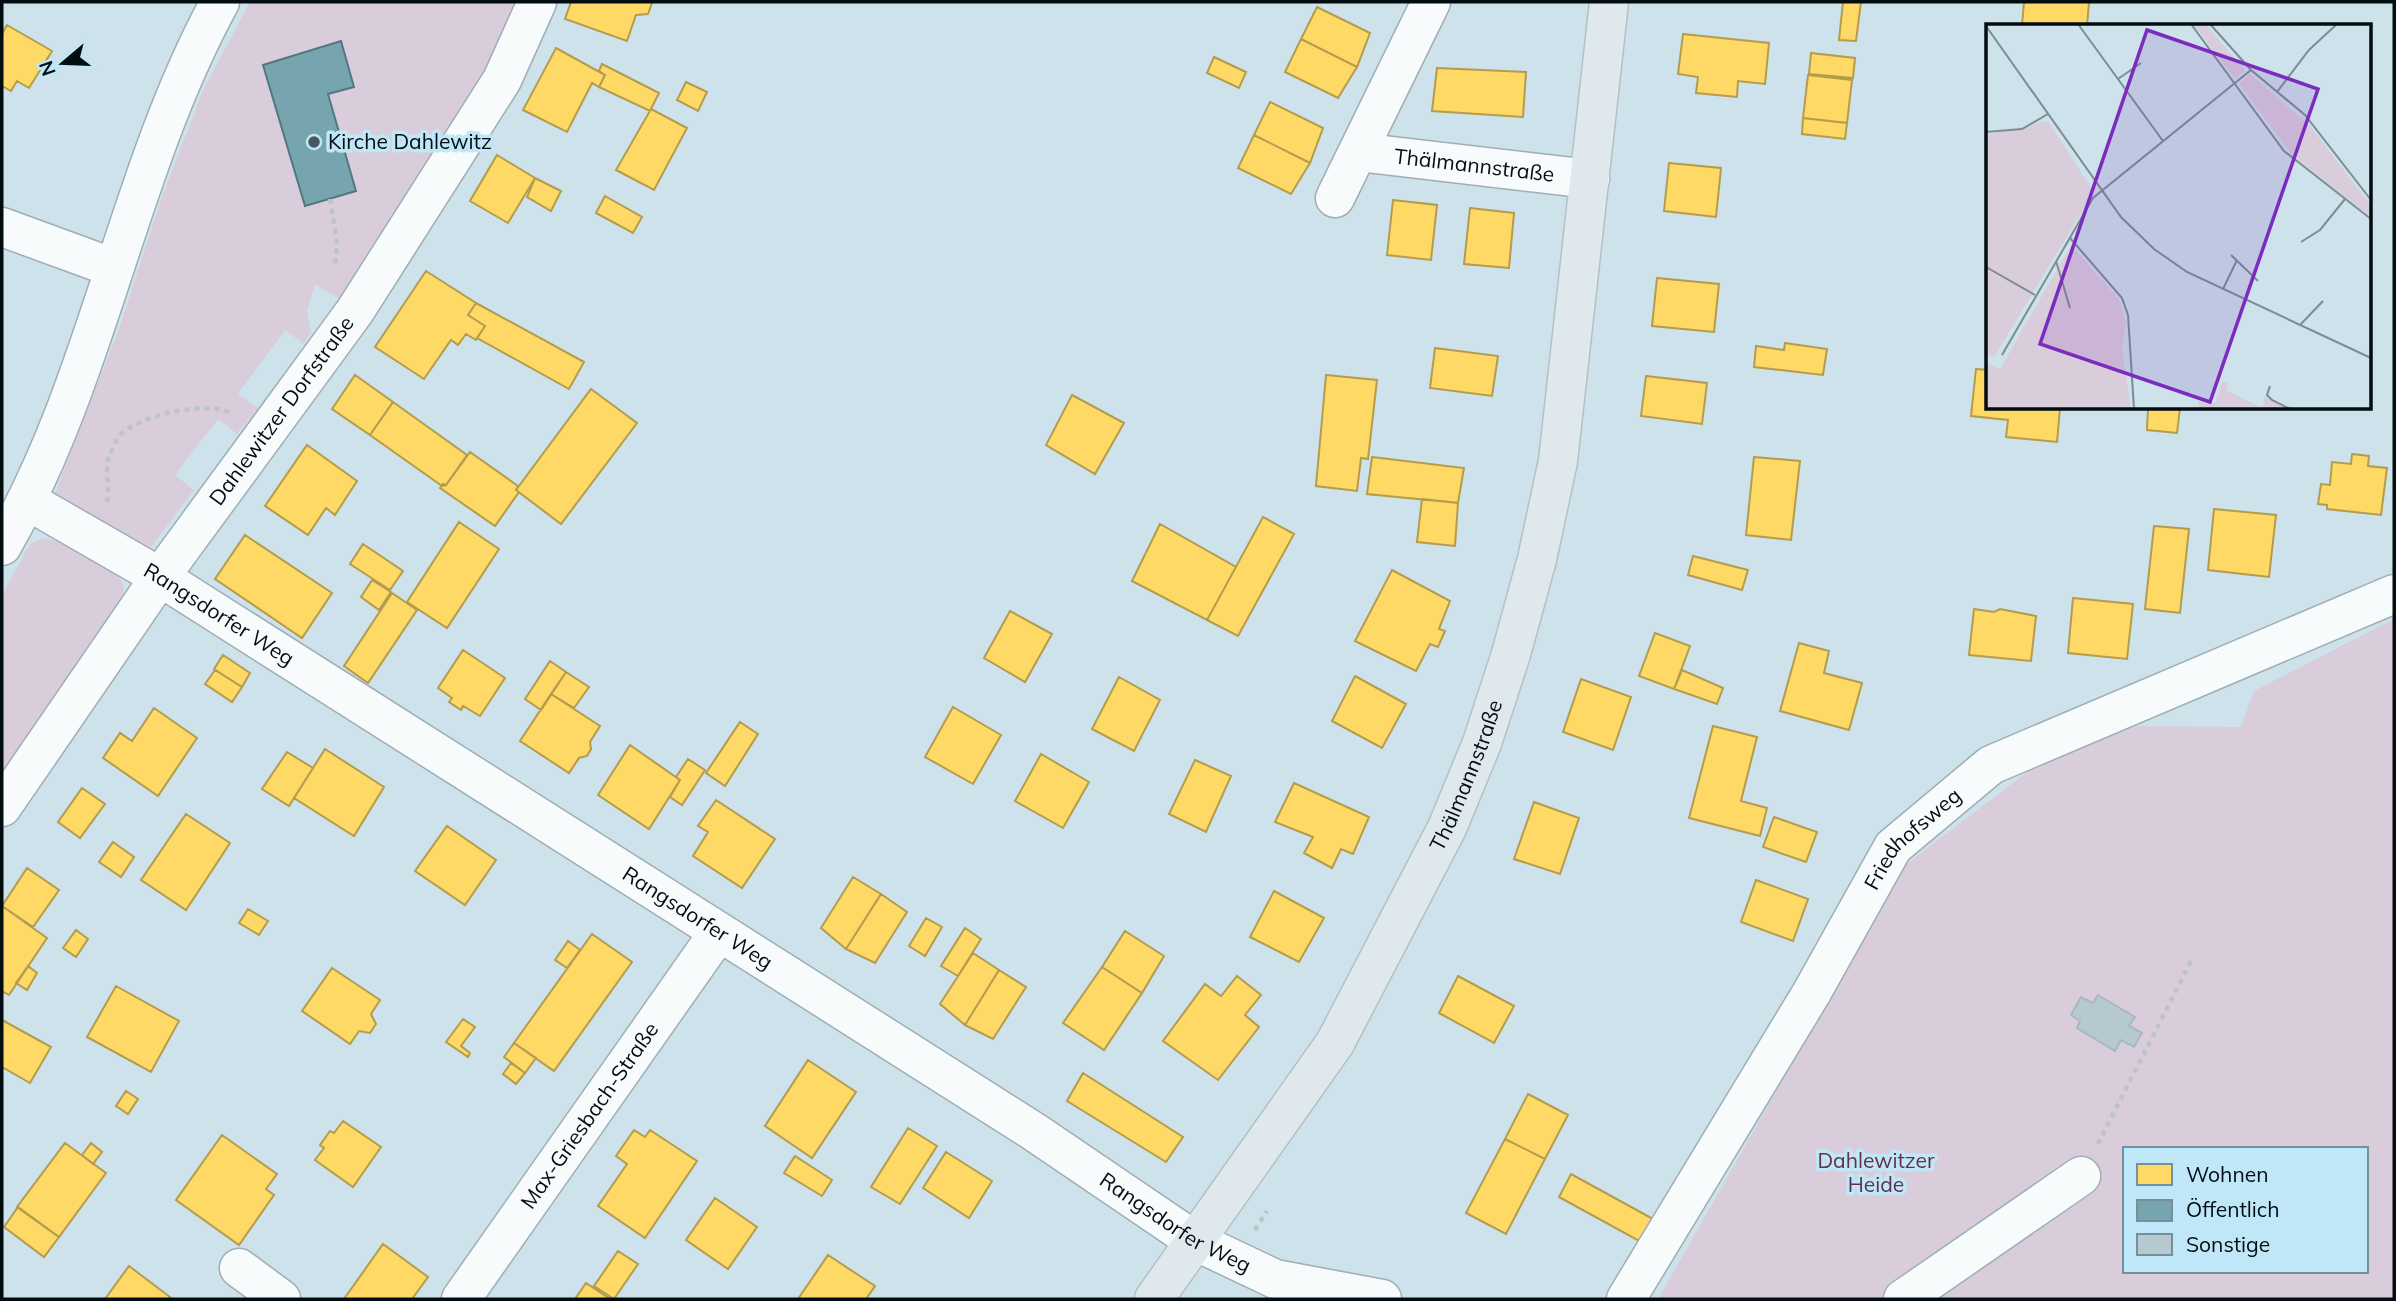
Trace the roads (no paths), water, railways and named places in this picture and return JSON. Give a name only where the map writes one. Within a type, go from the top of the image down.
[{"type":"main road","name":"Thälmannstraße","points":[[1154,1299],[1335,1043],[1447,828],[1482,743],[1511,654],[1537,559],[1558,461],[1609,2]]},
{"type":"street","points":[[2,546],[28,500],[71,392],[176,92],[220,2]]},
{"type":"street","name":"Dahlewitzer Dorfstraße","points":[[2,807],[160,577],[355,311],[494,92],[537,2]]},
{"type":"street","name":"Thälmannstraße","points":[[1335,198],[1431,2]]},
{"type":"street","name":"Thälmannstraße","points":[[1358,152],[1590,179]]},
{"type":"street","points":[[2,227],[114,268]]},
{"type":"street","name":"Rangsdorfer Weg","points":[[28,500],[160,577],[1033,1131],[1195,1241],[1275,1279],[1382,1299]]},
{"type":"street","name":"Friedhofsweg","points":[[1626,1299],[1812,992],[1893,847],[1992,765],[2394,594]]},
{"type":"street","name":"Max-Griesbach-Straße","points":[[461,1299],[719,932]]},
{"type":"street","points":[[1903,1299],[2081,1176]]},
{"type":"street","points":[[239,1268],[281,1299]]},
{"type":"place","name":"Kirche Dahlewitz","points":[[314,142]]},
{"type":"park label","name":"Dahlewitzer Heide","points":[[1876,1173]]}]
